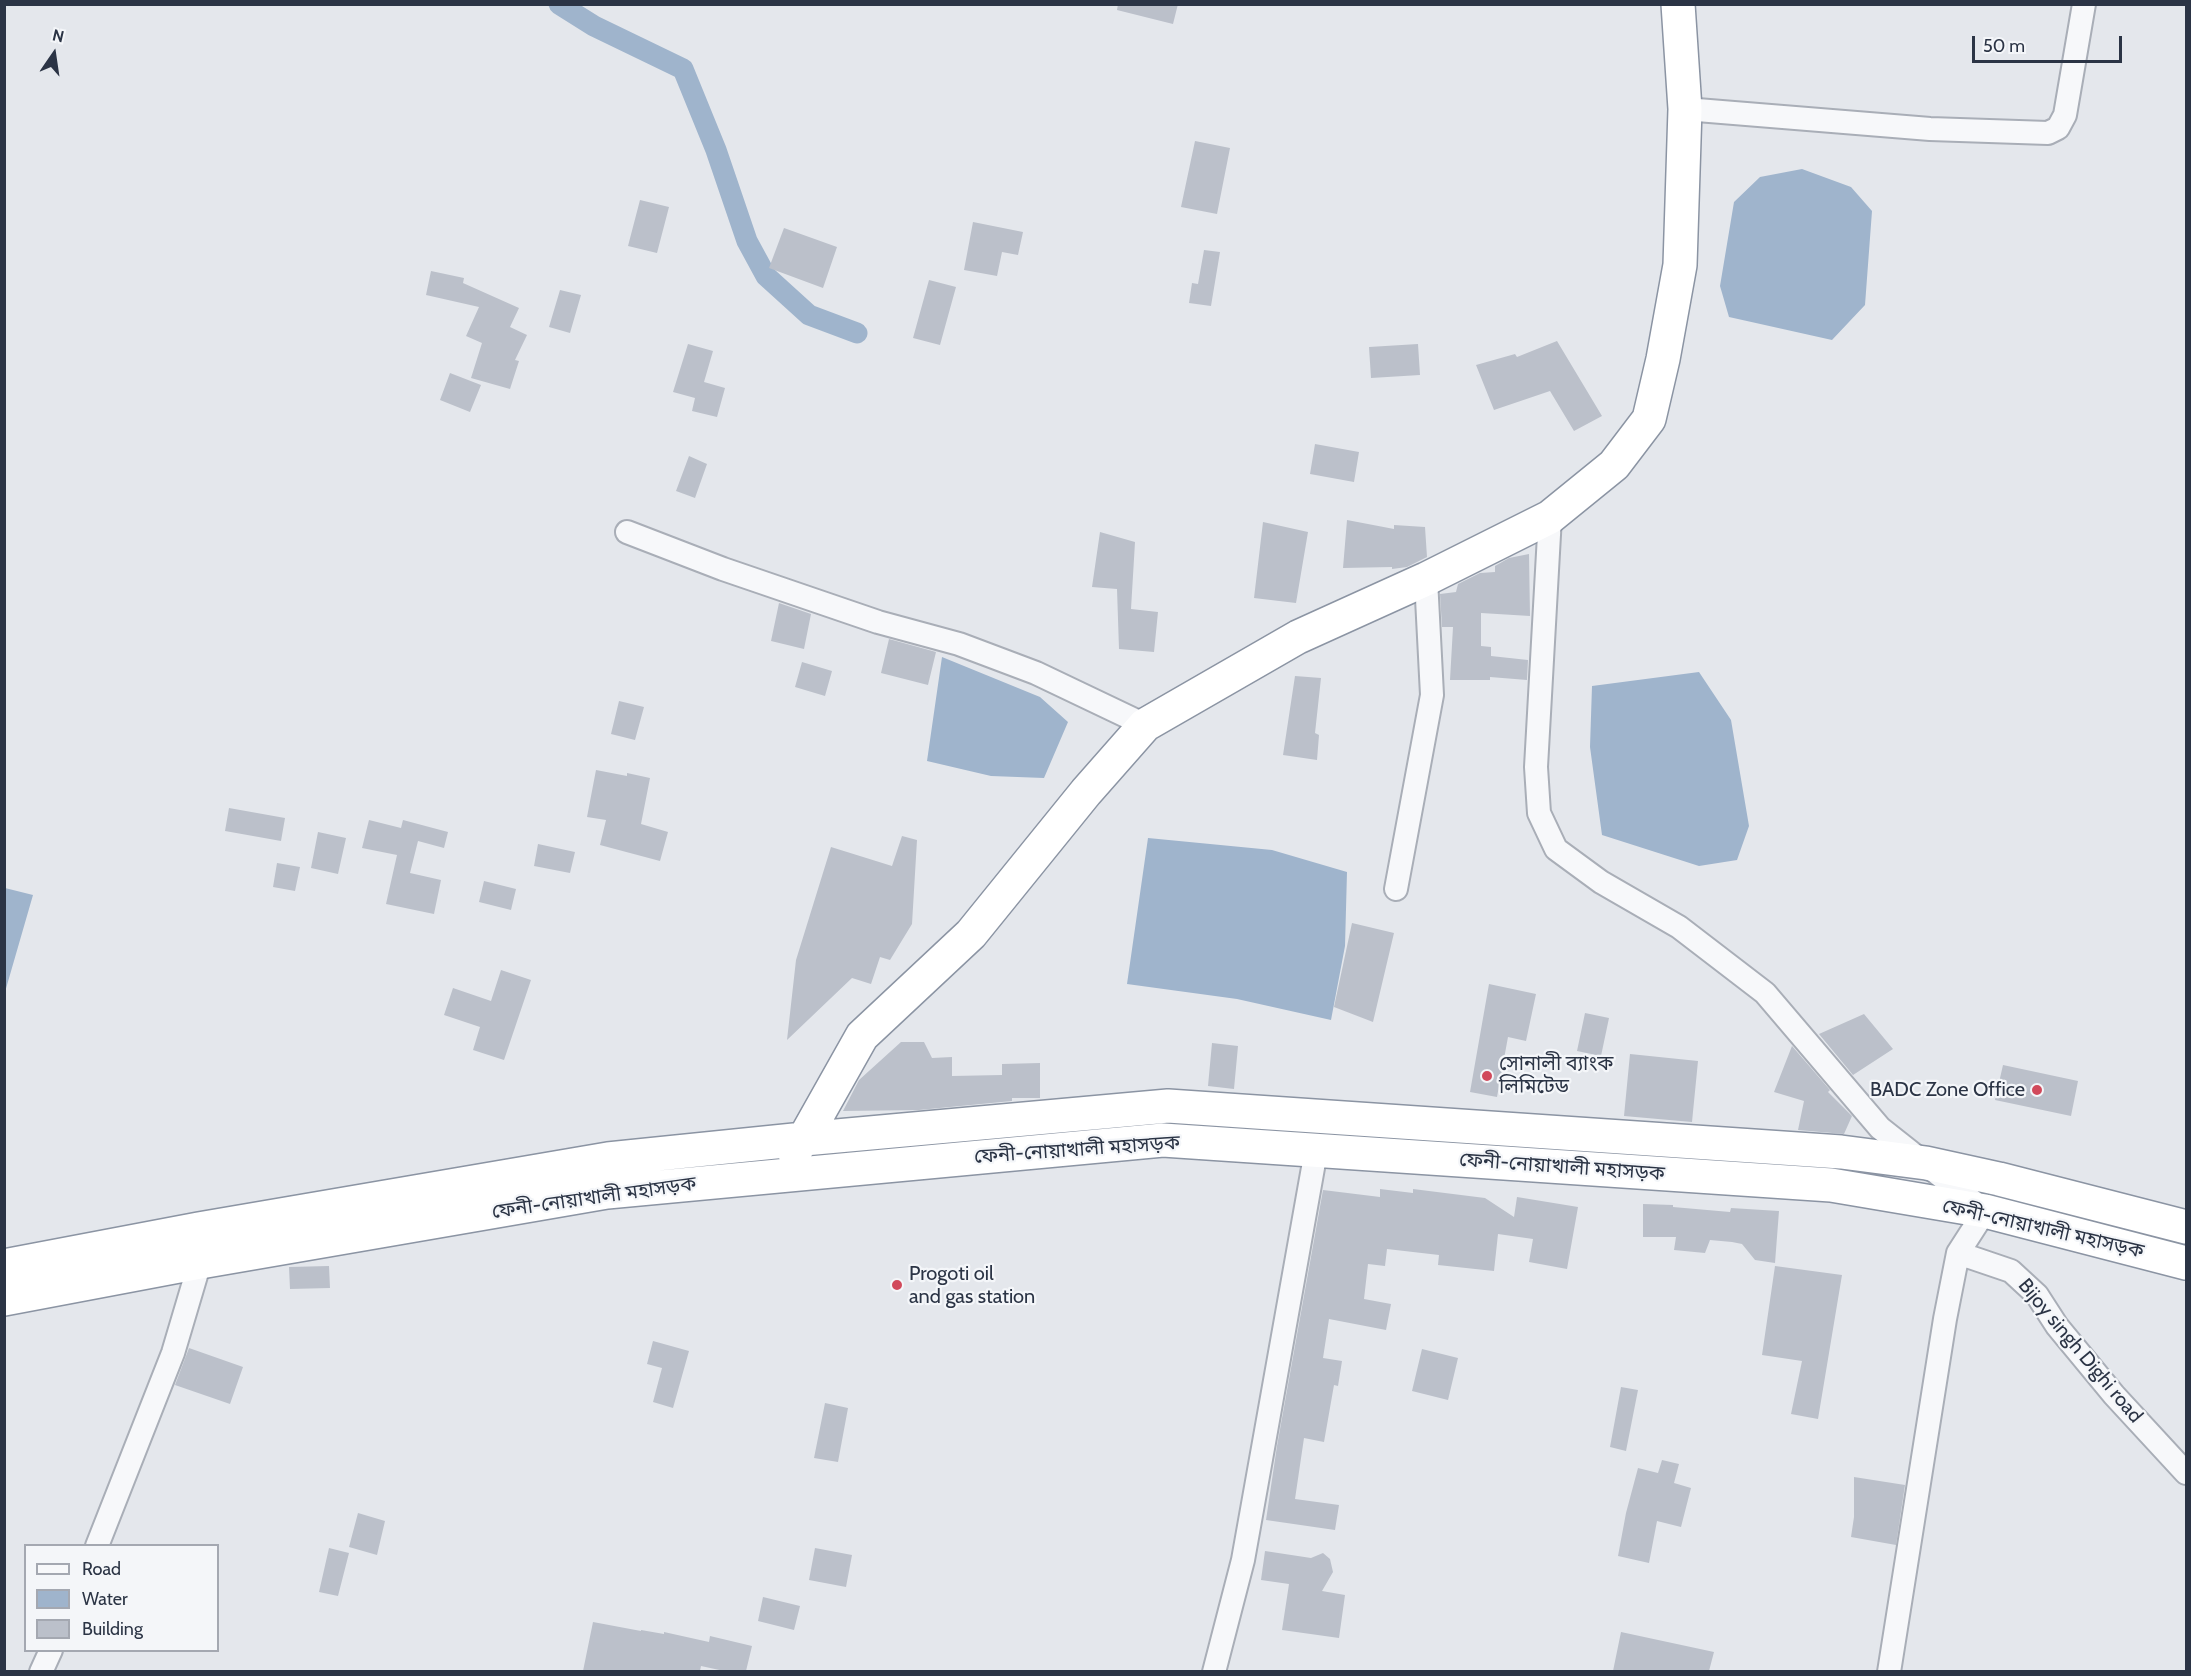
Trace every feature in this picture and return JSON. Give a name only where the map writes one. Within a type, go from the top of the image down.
[{"type":"highway","points":[[774,1176],[804,1139],[862,1036],[971,934],[1086,792],[1145,725],[1298,637],[1426,579],[1550,517],[1614,465],[1650,419],[1664,359],[1680,265],[1684,109],[1678,4]]},
{"type":"highway","name":"ফেনী-নোয়াখালী মহাসড়ক","points":[[4,1266],[199,1229],[608,1159],[1168,1106],[1842,1152],[1926,1163],[1999,1179],[2187,1227]]},
{"type":"highway","name":"ফেনী-নোয়াখালী মহাসড়ক","points":[[4,1299],[200,1262],[607,1192],[1163,1140],[1831,1185],[1985,1211],[2187,1263]]},
{"type":"street","points":[[1684,109],[1930,129],[2048,133],[2058,128],[2065,114],[2084,4]]},
{"type":"street","points":[[1550,517],[1536,767],[1539,813],[1556,849],[1601,882],[1679,927],[1765,993],[1880,1128],[1985,1211],[1958,1253],[1945,1319],[1889,1671]]},
{"type":"street","points":[[627,532],[723,569],[878,622],[959,644],[1036,673],[1145,725]]},
{"type":"street","points":[[1396,889],[1432,695],[1426,579]]},
{"type":"street","points":[[1214,1671],[1243,1560],[1316,1151]]},
{"type":"street","name":"Bijoy singh Dighi road","points":[[1958,1253],[2012,1271],[2037,1295],[2057,1326],[2114,1395],[2187,1473]]},
{"type":"street","points":[[97,1544],[173,1353],[200,1262]]},
{"type":"street","points":[[41,1671],[50,1652]]},
{"type":"water","points":[[1802,169],[1851,187],[1872,211],[1865,305],[1832,340],[1729,317],[1720,286],[1734,202],[1760,177]]},
{"type":"water","points":[[942,657],[1040,697],[1068,722],[1044,778],[991,776],[927,761]]},
{"type":"water","points":[[1699,672],[1731,720],[1749,826],[1737,860],[1699,866],[1602,835],[1590,747],[1592,686]]},
{"type":"water","points":[[1148,838],[1272,850],[1347,872],[1345,946],[1331,1020],[1237,999],[1127,984]]},
{"type":"water","points":[[4,888],[33,895],[5,992]]},
{"type":"building","points":[[1118,4],[1178,4],[1173,24],[1117,10]]},
{"type":"building","points":[[1195,141],[1230,148],[1217,214],[1181,207]]},
{"type":"building","points":[[640,200],[669,207],[657,253],[628,246]]},
{"type":"building","points":[[973,222],[1023,232],[1018,255],[1002,252],[997,276],[964,270]]},
{"type":"building","points":[[784,228],[837,247],[823,288],[769,268]]},
{"type":"building","points":[[1204,250],[1220,252],[1211,306],[1189,303],[1192,283],[1198,284]]},
{"type":"building","points":[[431,271],[464,278],[463,283],[519,308],[510,327],[527,335],[515,360],[519,361],[510,389],[471,378],[482,343],[466,336],[479,307],[426,295]]},
{"type":"building","points":[[929,280],[956,287],[940,345],[913,338]]},
{"type":"building","points":[[560,290],[581,295],[570,333],[549,327]]},
{"type":"building","points":[[1557,341],[1602,416],[1574,431],[1550,391],[1494,410],[1476,365],[1515,354],[1517,357]]},
{"type":"building","points":[[688,344],[713,351],[704,382],[725,388],[717,417],[692,411],[695,398],[673,392]]},
{"type":"building","points":[[1418,344],[1420,375],[1371,378],[1369,347]]},
{"type":"building","points":[[450,373],[481,385],[470,412],[440,400]]},
{"type":"building","points":[[1315,444],[1359,452],[1354,482],[1310,474]]},
{"type":"building","points":[[689,456],[707,464],[695,498],[676,491]]},
{"type":"building","points":[[1347,520],[1394,529],[1394,525],[1425,527],[1427,557],[1407,567],[1392,569],[1392,567],[1343,568]]},
{"type":"building","points":[[1263,522],[1308,532],[1296,603],[1254,598]]},
{"type":"building","points":[[1100,532],[1135,542],[1131,609],[1158,612],[1154,652],[1119,649],[1117,589],[1092,587]]},
{"type":"building","points":[[1529,554],[1530,616],[1481,613],[1481,646],[1491,647],[1491,656],[1528,660],[1527,680],[1490,677],[1490,680],[1450,680],[1453,627],[1442,627],[1440,594],[1456,592],[1458,584],[1480,573],[1495,572],[1495,566],[1509,558]]},
{"type":"building","points":[[779,603],[811,614],[804,649],[771,641]]},
{"type":"building","points":[[889,639],[936,652],[928,685],[881,673]]},
{"type":"building","points":[[802,662],[832,671],[825,696],[795,687]]},
{"type":"building","points":[[1295,676],[1321,678],[1315,733],[1319,735],[1317,760],[1283,755]]},
{"type":"building","points":[[619,701],[644,707],[635,740],[611,734]]},
{"type":"building","points":[[596,770],[650,778],[641,824],[668,832],[660,861],[600,845],[606,820],[587,817]]},
{"type":"building","points":[[229,808],[285,818],[281,841],[225,831]]},
{"type":"building","points":[[369,820],[401,828],[403,820],[448,832],[444,848],[418,841],[410,873],[441,880],[434,914],[386,904],[397,855],[362,848]]},
{"type":"building","points":[[318,832],[346,838],[338,874],[311,868]]},
{"type":"building","points":[[902,836],[917,840],[912,924],[890,960],[880,957],[871,984],[852,978],[787,1040],[796,960],[831,847],[892,866]]},
{"type":"building","points":[[538,844],[575,852],[570,873],[534,866]]},
{"type":"building","points":[[277,863],[300,867],[295,891],[273,887]]},
{"type":"building","points":[[484,881],[516,889],[511,910],[479,902]]},
{"type":"building","points":[[1352,923],[1394,933],[1373,1022],[1334,1007]]},
{"type":"building","points":[[501,970],[531,980],[504,1060],[473,1050],[480,1027],[444,1015],[453,988],[491,1001]]},
{"type":"building","points":[[1489,984],[1536,994],[1526,1041],[1508,1037],[1497,1097],[1470,1092]]},
{"type":"building","points":[[1585,1013],[1609,1018],[1601,1056],[1577,1051]]},
{"type":"building","points":[[1864,1014],[1893,1049],[1853,1075],[1819,1034]]},
{"type":"building","points":[[901,1042],[924,1042],[932,1058],[952,1057],[952,1076],[1002,1075],[1002,1064],[1040,1063],[1040,1098],[1012,1098],[1012,1101],[919,1110],[843,1111],[859,1080]]},
{"type":"building","points":[[1212,1043],[1238,1046],[1234,1089],[1208,1086]]},
{"type":"building","points":[[1792,1046],[1830,1090],[1828,1092],[1852,1116],[1844,1134],[1798,1130],[1804,1101],[1774,1092]]},
{"type":"building","points":[[1630,1054],[1698,1061],[1692,1122],[1624,1116]]},
{"type":"building","name":"BADC Zone Office","points":[[2003,1065],[2078,1081],[2071,1116],[1995,1100]]},
{"type":"building","points":[[1380,1189],[1413,1193],[1413,1189],[1485,1198],[1514,1217],[1517,1197],[1578,1207],[1567,1269],[1529,1262],[1533,1239],[1498,1234],[1494,1271],[1438,1265],[1439,1255],[1387,1249],[1385,1266],[1368,1264],[1364,1299],[1391,1304],[1386,1330],[1329,1319],[1323,1358],[1342,1361],[1338,1386],[1334,1385],[1324,1442],[1304,1438],[1295,1499],[1339,1505],[1335,1530],[1266,1520],[1323,1190],[1380,1197]]},
{"type":"building","points":[[1643,1204],[1730,1212],[1731,1208],[1779,1211],[1775,1263],[1755,1260],[1742,1244],[1732,1242],[1710,1240],[1705,1253],[1674,1250],[1676,1237],[1643,1237]]},
{"type":"building","points":[[329,1266],[330,1288],[290,1289],[289,1267]]},
{"type":"building","points":[[1775,1266],[1842,1275],[1818,1419],[1791,1414],[1802,1361],[1762,1355]]},
{"type":"building","points":[[653,1341],[689,1351],[673,1408],[653,1402],[662,1368],[647,1364]]},
{"type":"building","points":[[189,1348],[243,1367],[230,1404],[175,1385]]},
{"type":"building","points":[[1422,1349],[1458,1358],[1448,1400],[1412,1391]]},
{"type":"building","points":[[1621,1387],[1638,1390],[1626,1451],[1610,1447]]},
{"type":"building","points":[[825,1403],[848,1408],[838,1462],[814,1458]]},
{"type":"building","points":[[1662,1460],[1679,1464],[1674,1483],[1691,1488],[1681,1527],[1657,1521],[1649,1563],[1618,1556],[1638,1468],[1658,1473]]},
{"type":"building","points":[[1854,1477],[1905,1485],[1896,1545],[1851,1537],[1854,1517]]},
{"type":"building","points":[[358,1513],[385,1521],[377,1555],[349,1547]]},
{"type":"building","points":[[329,1548],[349,1553],[338,1596],[319,1592]]},
{"type":"building","points":[[815,1548],[852,1555],[846,1587],[809,1580]]},
{"type":"building","points":[[1265,1551],[1311,1558],[1323,1553],[1330,1559],[1333,1572],[1322,1591],[1345,1595],[1339,1638],[1282,1630],[1289,1584],[1261,1580]]},
{"type":"building","points":[[763,1597],[800,1606],[794,1630],[758,1621]]},
{"type":"building","points":[[593,1622],[641,1631],[664,1634],[664,1632],[709,1642],[710,1636],[752,1646],[746,1671],[724,1671],[701,1666],[700,1671],[583,1671]]},
{"type":"building","points":[[1621,1632],[1714,1652],[1709,1671],[1613,1671]]},
{"type":"waterway","points":[[559,4],[594,26],[683,69],[716,150],[747,241],[766,276],[809,315],[857,333]]},
{"type":"place","name":"সোনালী ব্যাংক লিমিটেড","points":[[1487,1076]]},
{"type":"place","name":"BADC Zone Office","points":[[2037,1090]]},
{"type":"place","name":"Progoti oil and gas station","points":[[897,1285]]}]
